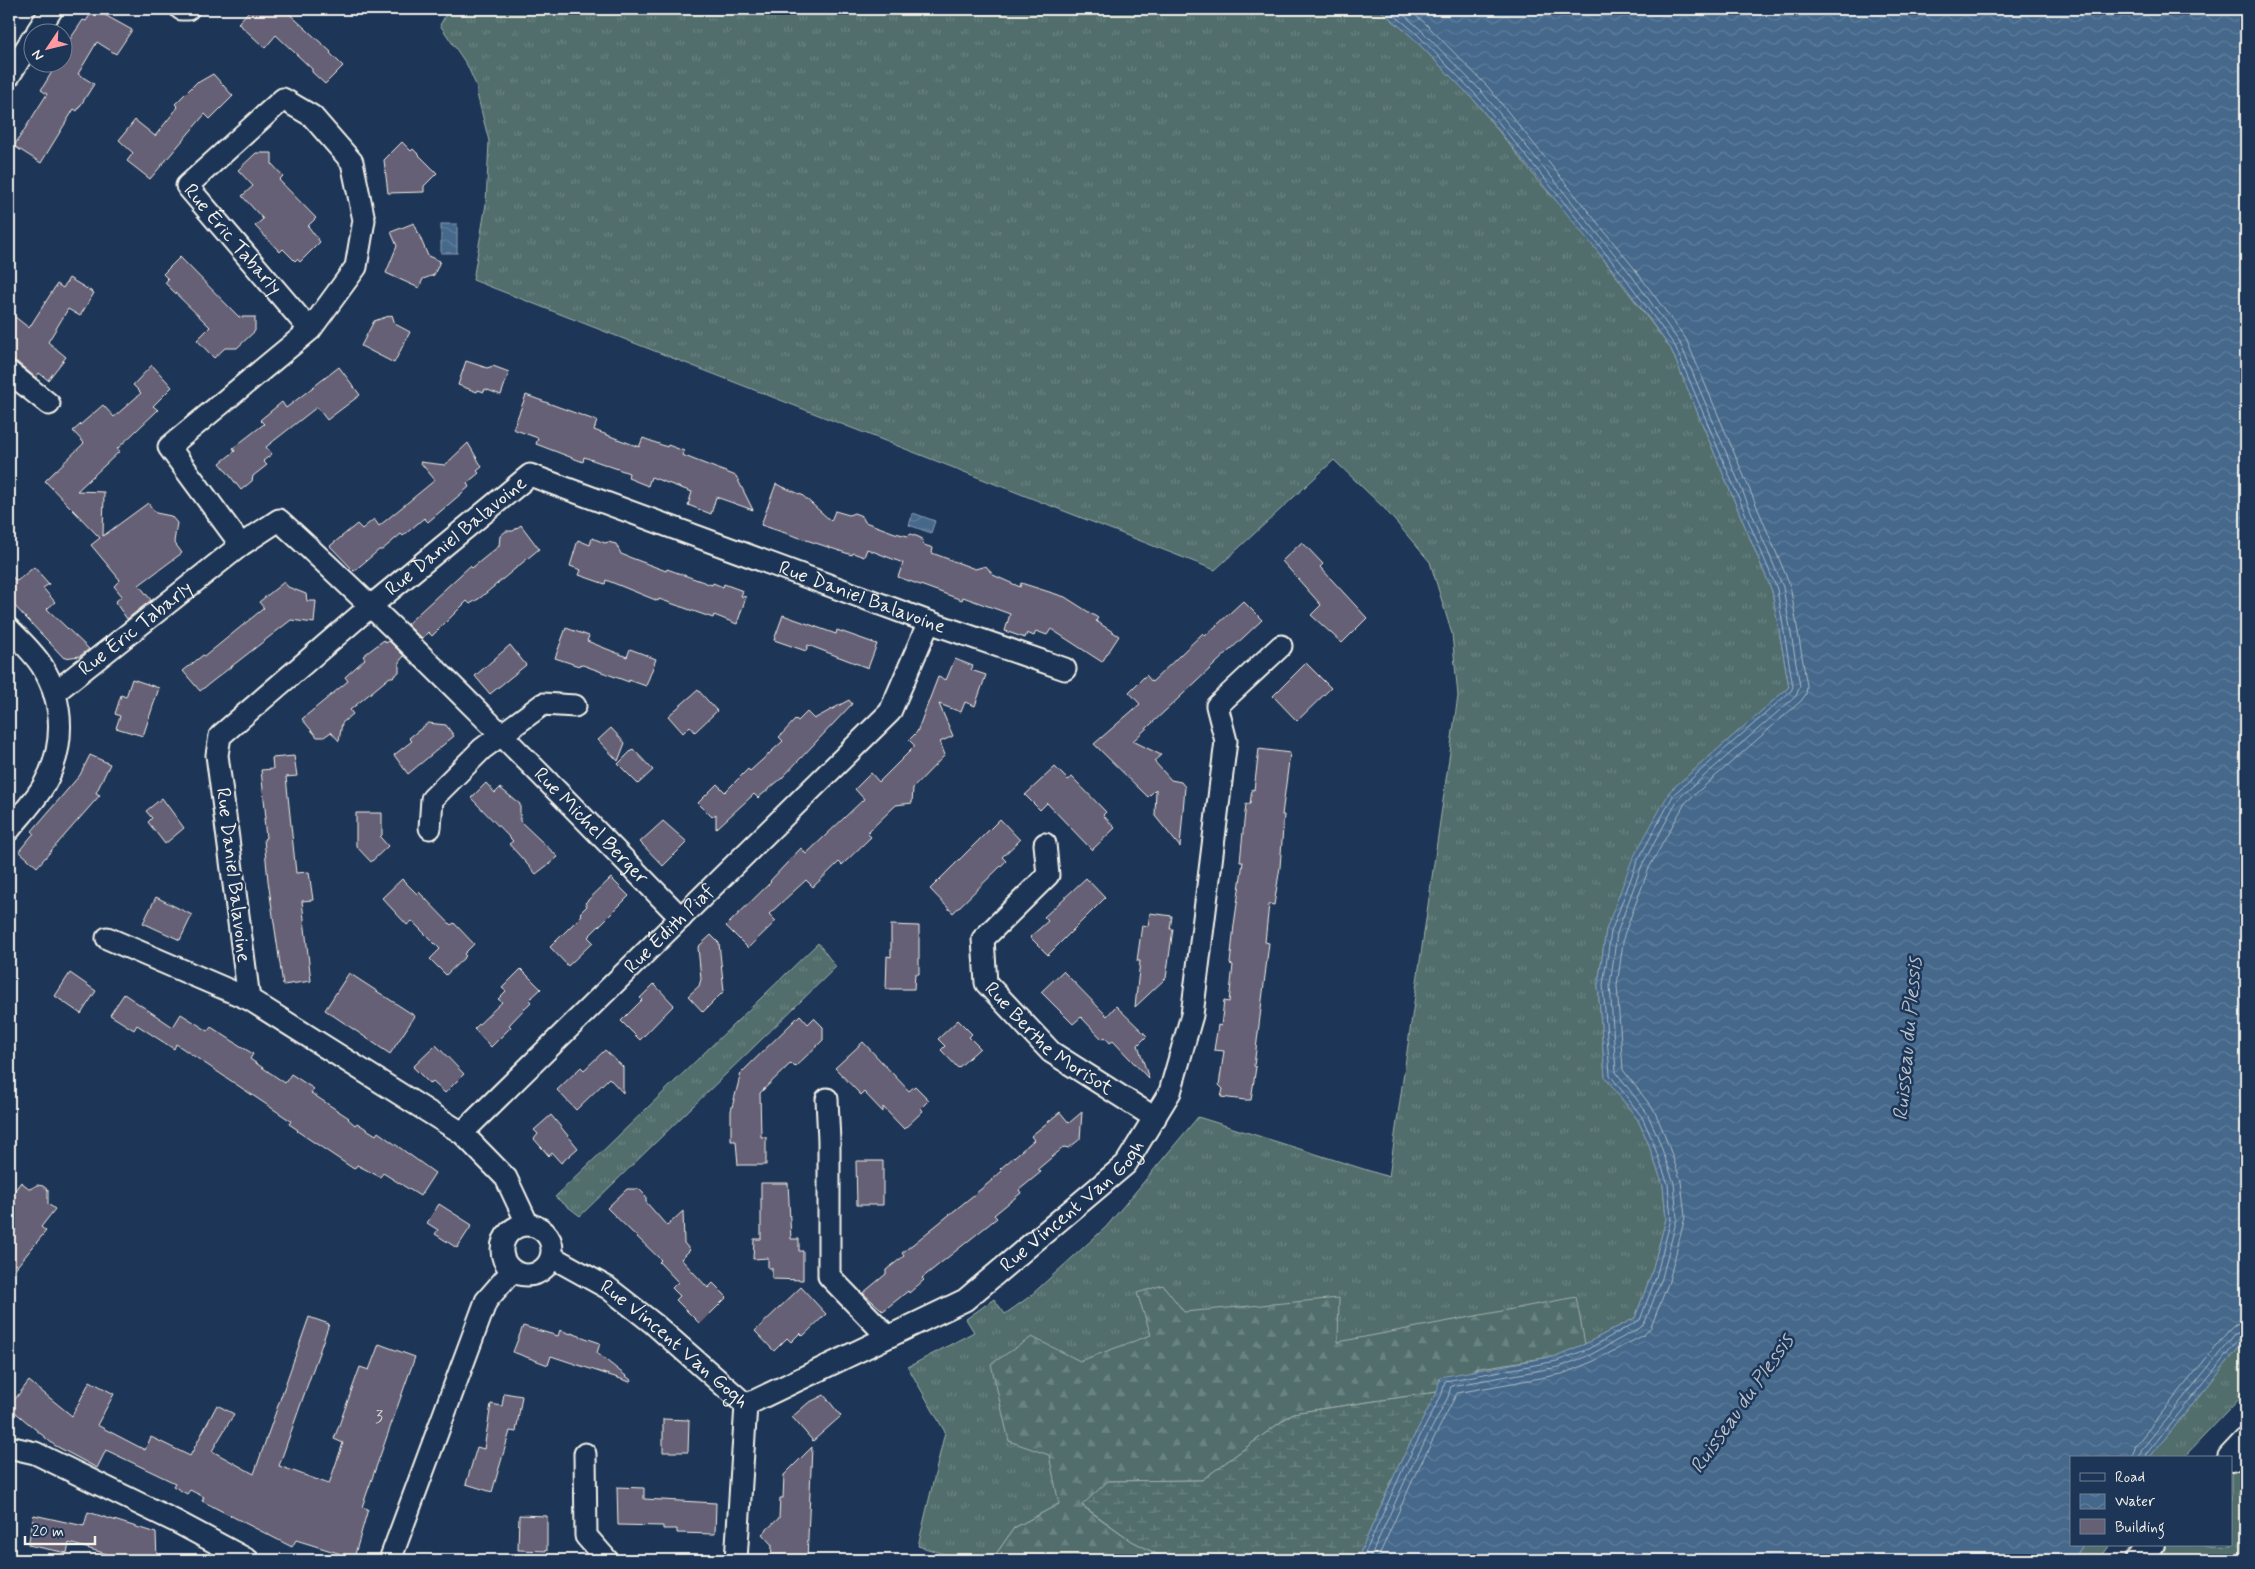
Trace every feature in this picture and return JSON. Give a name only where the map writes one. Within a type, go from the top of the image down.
[{"type":"street","points":[[44,22],[52,9]]},
{"type":"street","points":[[181,9],[188,9]]},
{"type":"street","points":[[9,76],[22,46]]},
{"type":"street","name":"Rue Éric Tabarly","points":[[241,545],[169,447],[310,330],[356,267],[364,220],[352,162],[312,116],[283,99],[187,186],[310,330]]},
{"type":"street","points":[[9,372],[49,404]]},
{"type":"street","name":"Rue Daniel Balavoine","points":[[249,1000],[217,755],[220,736],[372,605],[530,475],[928,622],[1065,669]]},
{"type":"street","name":"Rue Éric Tabarly","points":[[54,694],[241,545],[279,520]]},
{"type":"street","name":"Rue Michel Berger","points":[[279,520],[372,605],[503,734],[681,918]]},
{"type":"street","name":"Rue Édith Piaf","points":[[462,1133],[890,712],[928,622]]},
{"type":"street","points":[[9,629],[42,666],[54,694],[59,712],[59,750],[44,786],[9,830]]},
{"type":"street","name":"Rue Vincent Van Gogh","points":[[552,1257],[608,1288],[654,1324],[746,1405],[965,1300],[1126,1164],[1170,1092],[1192,1015],[1226,741],[1217,706],[1282,646]]},
{"type":"street","points":[[430,828],[432,799],[482,748],[542,704],[576,706]]},
{"type":"street","name":"Rue Berthe Morisot","points":[[1045,844],[1048,876],[983,938],[986,983],[1051,1052],[1155,1118]]},
{"type":"street","name":"Rue Daniel Balavoine","points":[[107,938],[249,1000],[462,1133]]},
{"type":"street","points":[[827,1099],[829,1141],[829,1276],[887,1336]]},
{"type":"street","points":[[462,1133],[506,1178],[528,1225]]},
{"type":"street","points":[[528,1225],[542,1230],[548,1235],[551,1242],[552,1257],[547,1266],[540,1272],[530,1276],[521,1275],[512,1270],[503,1258],[503,1242],[513,1229],[528,1225]]},
{"type":"street","points":[[390,1560],[486,1301],[512,1270]]},
{"type":"street","points":[[736,1560],[746,1405]]},
{"type":"street","points":[[2232,1457],[2246,1442]]},
{"type":"street","points":[[9,1447],[35,1453],[177,1522],[248,1560]]},
{"type":"street","points":[[585,1454],[586,1536],[607,1560]]},
{"type":"street","points":[[2139,1560],[2150,1546]]},
{"type":"green space","points":[[449,9],[1379,9],[1411,36],[1474,100],[1539,182],[1574,220],[1671,349],[1772,591],[1789,687],[1670,791],[1606,930],[1598,985],[1605,1077],[1638,1120],[1647,1140],[1663,1185],[1666,1219],[1651,1275],[1635,1318],[1585,1344],[1556,1356],[1059,1504],[1014,1528],[992,1560],[964,1560],[918,1546],[945,1432],[908,1367],[974,1332],[966,1319],[994,1299],[1005,1314],[1029,1297],[1106,1227],[1198,1117],[1389,1177],[1458,696],[1452,634],[1430,562],[1384,508],[1334,460],[1215,570],[473,280],[486,204],[489,141],[476,85],[467,65],[440,25]]},
{"type":"green space","points":[[818,943],[836,967],[580,1216],[555,1197]]},
{"type":"green space","points":[[1163,1285],[1184,1312],[1339,1298],[1338,1342],[1576,1297],[1585,1344],[1556,1356],[1474,1369],[1437,1392],[1293,1413],[1202,1480],[1108,1481],[1082,1506],[1132,1541],[1168,1560],[992,1560],[1014,1528],[1059,1504],[1049,1455],[1009,1441],[991,1364],[1032,1337],[1080,1361],[1151,1335],[1137,1293]]},
{"type":"green space","points":[[2246,1339],[2246,1392],[2185,1456],[2151,1456]]},
{"type":"green space","points":[[1437,1392],[1398,1467],[1357,1560],[1168,1560],[1132,1541],[1082,1505],[1108,1481],[1202,1480],[1293,1413]]},
{"type":"green space","points":[[2246,1463],[2246,1560],[2152,1560],[2164,1546],[2232,1546],[2232,1473]]},
{"type":"green space","points":[[2081,1546],[2109,1546],[2099,1560],[2072,1560]]},
{"type":"water","name":"Ruisseau du Plessis","points":[[1379,9],[2246,9],[2246,1339],[2151,1456],[2070,1456],[2070,1546],[2081,1546],[2072,1560],[1357,1560],[1398,1467],[1437,1392],[1440,1377],[1556,1356],[1585,1344],[1635,1318],[1651,1275],[1666,1219],[1663,1185],[1647,1140],[1638,1120],[1605,1077],[1598,985],[1606,930],[1632,860],[1670,791],[1789,687],[1772,591],[1671,349],[1620,279],[1474,100],[1411,36]]},
{"type":"water","points":[[441,224],[457,224],[457,253],[441,253]]},
{"type":"water","points":[[913,513],[935,521],[931,533],[909,525]]},
{"type":"building","points":[[94,9],[132,30],[116,54],[97,42],[78,74],[94,84],[77,111],[74,109],[41,163],[14,146],[47,94],[41,90],[52,72],[72,72],[72,36],[83,20],[86,21]]},
{"type":"building","points":[[251,9],[284,9],[331,52],[343,66],[325,84],[276,35],[265,48],[238,23]]},
{"type":"building","points":[[213,74],[233,96],[210,119],[205,114],[150,179],[127,161],[133,153],[119,140],[135,120],[155,136],[178,107],[175,104],[198,81]]},
{"type":"building","points":[[402,142],[411,151],[413,149],[437,173],[424,186],[424,192],[388,193],[384,160]]},
{"type":"building","points":[[256,153],[272,153],[272,164],[283,176],[279,180],[316,218],[308,226],[320,242],[300,262],[297,259],[295,261],[283,249],[280,252],[255,226],[263,219],[242,196],[253,186],[238,170]]},
{"type":"building","points":[[414,223],[428,256],[440,261],[434,275],[423,279],[419,288],[386,273],[397,246],[391,232]]},
{"type":"building","points":[[180,257],[239,317],[255,317],[255,331],[237,348],[225,348],[214,358],[197,340],[210,327],[165,283],[168,279],[163,274]]},
{"type":"building","points":[[69,278],[94,293],[80,316],[68,309],[48,342],[66,357],[48,380],[39,373],[36,378],[17,362],[9,359],[9,312],[29,328],[57,284],[63,288]]},
{"type":"building","points":[[392,315],[395,324],[410,332],[394,363],[361,346],[374,321]]},
{"type":"building","points":[[466,361],[487,368],[493,366],[509,372],[501,395],[485,389],[484,392],[478,390],[477,392],[458,385]]},
{"type":"building","points":[[152,365],[172,387],[153,406],[158,410],[117,449],[120,451],[77,491],[104,492],[103,536],[148,503],[156,513],[171,516],[177,523],[174,542],[182,553],[139,585],[151,600],[127,619],[115,602],[122,596],[114,586],[120,580],[91,545],[100,538],[45,481],[84,443],[73,431],[103,405],[114,417],[141,393],[133,385]]},
{"type":"building","points":[[339,367],[360,395],[327,420],[317,407],[266,447],[272,454],[263,461],[267,465],[253,476],[252,481],[241,490],[220,463],[235,451],[233,448],[264,424],[260,420],[282,402],[286,408]]},
{"type":"building","points":[[526,395],[597,421],[594,430],[639,447],[643,438],[667,447],[668,445],[684,451],[682,455],[736,476],[753,510],[716,497],[711,514],[688,505],[692,492],[651,477],[648,486],[628,478],[629,473],[584,457],[583,462],[536,444],[538,438],[513,429]]},
{"type":"building","points":[[468,443],[482,467],[477,471],[479,473],[467,483],[469,487],[428,522],[424,518],[403,536],[401,534],[354,571],[330,546],[357,524],[362,529],[374,519],[379,526],[435,480],[420,462],[445,465]]},
{"type":"building","points":[[776,484],[802,495],[831,521],[835,511],[849,515],[854,513],[862,516],[865,522],[895,533],[908,536],[911,534],[921,538],[924,545],[933,548],[932,553],[975,569],[986,566],[993,575],[1020,587],[1021,583],[1065,597],[1098,618],[1096,621],[1119,636],[1102,662],[1051,629],[1047,635],[1036,631],[1034,636],[1027,633],[1025,638],[1005,631],[1010,614],[963,597],[962,600],[898,577],[903,563],[867,549],[864,557],[853,553],[852,555],[761,525]]},
{"type":"building","points":[[521,525],[539,549],[480,598],[470,604],[467,601],[432,636],[428,632],[422,639],[407,624],[470,566],[472,568],[499,546],[500,536],[506,531],[513,531]]},
{"type":"building","points":[[592,538],[605,543],[616,544],[621,554],[666,571],[667,569],[712,585],[713,583],[723,587],[724,584],[743,591],[741,596],[746,597],[737,624],[714,615],[713,618],[659,599],[658,601],[606,580],[605,584],[579,575],[581,570],[570,566],[578,540],[590,545]]},
{"type":"building","points":[[1302,542],[1323,564],[1320,567],[1367,618],[1342,643],[1311,615],[1321,605],[1282,561]]},
{"type":"building","points":[[34,567],[49,584],[43,588],[55,602],[47,609],[89,649],[80,656],[64,658],[9,600],[9,574],[17,581]]},
{"type":"building","points":[[284,582],[288,587],[306,594],[307,601],[316,601],[314,623],[291,620],[200,691],[183,671],[203,655],[205,656],[264,608],[259,602]]},
{"type":"building","points":[[1243,601],[1262,620],[1133,741],[1161,755],[1154,761],[1171,780],[1181,782],[1185,787],[1180,847],[1155,816],[1156,789],[1148,797],[1094,744],[1140,704],[1129,692],[1146,675],[1152,682],[1203,633],[1205,636]]},
{"type":"building","points":[[783,615],[836,634],[837,630],[877,644],[868,668],[808,645],[806,651],[774,640]]},
{"type":"building","points":[[566,628],[589,636],[587,641],[627,657],[630,649],[656,659],[646,686],[629,680],[629,682],[580,664],[579,666],[555,658]]},
{"type":"building","points":[[384,640],[386,643],[389,641],[404,656],[399,662],[399,672],[390,677],[350,710],[353,714],[342,723],[339,741],[331,732],[324,737],[317,737],[302,719],[348,681],[345,677],[365,659],[363,656]]},
{"type":"building","points":[[510,645],[526,665],[490,694],[475,676]]},
{"type":"building","points":[[955,659],[973,666],[971,670],[986,675],[975,706],[965,702],[961,712],[939,704],[953,736],[940,742],[945,755],[913,788],[912,803],[896,805],[867,833],[871,837],[842,865],[839,862],[813,887],[806,880],[769,914],[776,921],[748,948],[726,926],[771,882],[801,848],[806,854],[864,799],[855,789],[871,773],[879,782],[915,746],[909,740],[917,732],[938,677],[946,680]]},
{"type":"building","points":[[1306,663],[1331,688],[1297,721],[1273,696]]},
{"type":"building","points":[[132,679],[159,688],[143,736],[116,728],[120,716],[115,714],[121,695],[126,697]]},
{"type":"building","points":[[698,690],[717,711],[695,732],[690,726],[683,733],[668,716]]},
{"type":"building","points":[[849,700],[852,704],[782,778],[758,798],[754,794],[716,829],[716,814],[712,817],[698,803],[717,784],[725,792],[748,769],[750,771],[783,741],[779,737],[796,719],[798,721],[807,712],[814,719]]},
{"type":"building","points":[[428,723],[446,725],[454,736],[408,774],[394,755],[412,741],[409,738]]},
{"type":"building","points":[[611,728],[625,743],[618,761],[598,740]]},
{"type":"building","points":[[633,749],[653,770],[638,784],[618,764]]},
{"type":"building","points":[[1259,749],[1290,753],[1282,815],[1284,815],[1280,867],[1274,905],[1269,904],[1265,942],[1269,943],[1254,1066],[1256,1067],[1251,1100],[1245,1100],[1221,1097],[1223,1089],[1219,1085],[1224,1051],[1214,1050],[1218,1025],[1221,1026],[1224,1001],[1229,1002],[1233,965],[1230,964],[1243,862],[1240,862],[1246,804],[1250,804],[1252,789],[1254,790]]},
{"type":"building","points":[[90,755],[110,764],[96,793],[100,795],[37,867],[19,851],[34,833],[32,831],[80,775]]},
{"type":"building","points":[[294,756],[297,776],[286,777],[296,873],[309,872],[313,900],[302,901],[311,981],[283,985],[268,881],[264,839],[266,838],[264,818],[266,818],[261,770],[273,769],[272,758]]},
{"type":"building","points":[[1055,767],[1068,780],[1072,777],[1106,812],[1103,815],[1115,828],[1092,850],[1047,803],[1040,810],[1025,795]]},
{"type":"building","points":[[486,783],[495,793],[500,788],[520,804],[520,821],[558,857],[536,874],[509,844],[513,841],[471,798]]},
{"type":"building","points":[[162,798],[184,828],[165,844],[148,822],[152,818],[146,811]]},
{"type":"building","points":[[356,813],[382,813],[382,835],[380,837],[388,846],[371,862],[356,846]]},
{"type":"building","points":[[1000,819],[1020,840],[1002,857],[1006,861],[953,913],[930,889]]},
{"type":"building","points":[[663,821],[687,842],[663,866],[640,842]]},
{"type":"building","points":[[611,878],[629,896],[588,937],[593,942],[568,966],[550,947],[582,915],[580,913],[587,906],[585,903]]},
{"type":"building","points":[[1086,878],[1105,898],[1048,955],[1030,937],[1048,921],[1044,917]]},
{"type":"building","points":[[402,879],[417,894],[419,892],[451,925],[454,923],[474,944],[464,954],[466,956],[446,975],[430,959],[440,949],[412,921],[407,925],[382,898]]},
{"type":"building","points":[[156,897],[192,915],[180,940],[143,923]]},
{"type":"building","points":[[1150,913],[1172,916],[1170,929],[1173,929],[1166,978],[1135,1007],[1140,961],[1137,961],[1142,925],[1148,926]]},
{"type":"building","points":[[891,925],[919,926],[919,974],[915,974],[914,989],[886,989],[887,956],[891,957]]},
{"type":"building","points":[[711,935],[719,943],[724,991],[703,1012],[688,996],[699,986],[701,979],[698,947]]},
{"type":"building","points":[[521,969],[541,989],[529,1000],[531,1002],[509,1025],[511,1027],[491,1047],[474,1029],[502,1002],[498,999],[506,991],[502,988]]},
{"type":"building","points":[[1063,971],[1107,1016],[1116,1006],[1147,1036],[1138,1045],[1149,1079],[1113,1041],[1110,1043],[1105,1037],[1102,1039],[1081,1017],[1073,1024],[1041,992]]},
{"type":"building","points":[[70,973],[96,991],[81,1014],[55,996]]},
{"type":"building","points":[[349,973],[415,1016],[390,1054],[325,1010]]},
{"type":"building","points":[[654,984],[674,1005],[640,1040],[621,1021],[642,1000],[640,998]]},
{"type":"building","points":[[124,994],[173,1027],[181,1014],[208,1031],[211,1027],[253,1054],[250,1059],[285,1083],[291,1074],[314,1089],[311,1093],[349,1118],[355,1125],[357,1123],[376,1135],[378,1132],[435,1173],[420,1196],[383,1173],[380,1177],[357,1165],[354,1169],[297,1131],[289,1124],[291,1121],[176,1044],[174,1049],[137,1025],[134,1030],[110,1015]]},
{"type":"building","points":[[800,1015],[808,1024],[814,1018],[823,1027],[823,1040],[795,1067],[791,1063],[760,1093],[761,1137],[766,1137],[766,1165],[738,1165],[736,1141],[731,1141],[731,1111],[741,1073]]},
{"type":"building","points":[[958,1020],[972,1034],[969,1037],[980,1048],[958,1068],[941,1050],[945,1046],[938,1039]]},
{"type":"building","points":[[863,1042],[909,1091],[915,1086],[929,1100],[921,1108],[923,1111],[904,1129],[883,1107],[883,1112],[864,1092],[861,1095],[835,1068]]},
{"type":"building","points":[[436,1045],[464,1074],[445,1093],[433,1082],[430,1084],[413,1067]]},
{"type":"building","points":[[605,1050],[623,1067],[623,1093],[609,1078],[576,1110],[557,1090],[581,1067],[584,1070]]},
{"type":"building","points":[[1060,1112],[1069,1123],[1082,1112],[1080,1139],[1069,1148],[1064,1147],[1038,1169],[1041,1172],[1019,1190],[1021,1193],[994,1215],[997,1218],[922,1278],[924,1280],[909,1293],[908,1291],[883,1311],[863,1293],[886,1274],[886,1270],[904,1256],[902,1253],[1002,1171],[1000,1169],[1034,1140],[1031,1136]]},
{"type":"building","points":[[551,1115],[578,1148],[561,1163],[552,1153],[549,1156],[534,1139],[538,1134],[534,1130]]},
{"type":"building","points":[[856,1161],[883,1161],[883,1205],[857,1205]]},
{"type":"building","points":[[21,1182],[30,1189],[37,1185],[43,1186],[48,1190],[48,1204],[55,1209],[41,1227],[46,1231],[9,1276],[9,1198]]},
{"type":"building","points":[[761,1183],[788,1183],[791,1239],[799,1239],[799,1251],[803,1251],[803,1280],[772,1279],[772,1268],[768,1268],[768,1258],[753,1259],[754,1239],[761,1239]]},
{"type":"building","points":[[627,1189],[639,1189],[646,1196],[646,1202],[667,1226],[683,1211],[684,1243],[690,1250],[681,1259],[708,1288],[713,1283],[727,1297],[700,1324],[676,1300],[680,1296],[672,1288],[678,1282],[659,1262],[661,1260],[607,1208]]},
{"type":"building","points":[[439,1204],[472,1225],[457,1248],[435,1234],[438,1230],[427,1223]]},
{"type":"building","points":[[801,1287],[826,1314],[803,1336],[800,1333],[791,1342],[787,1338],[774,1351],[755,1331]]},
{"type":"building","points":[[309,1317],[329,1324],[279,1466],[329,1484],[343,1443],[334,1439],[360,1367],[369,1370],[379,1344],[415,1357],[362,1507],[368,1509],[354,1558],[296,1540],[292,1547],[202,1501],[204,1497],[190,1490],[187,1494],[173,1486],[175,1483],[106,1450],[97,1468],[54,1445],[9,1407],[29,1381],[72,1416],[90,1381],[114,1394],[97,1425],[145,1450],[151,1437],[190,1456],[217,1405],[234,1414],[212,1451],[254,1474]]},
{"type":"building","points":[[523,1326],[558,1336],[560,1330],[600,1343],[597,1353],[631,1380],[630,1382],[551,1356],[548,1365],[513,1352]]},
{"type":"building","points":[[504,1393],[522,1396],[516,1432],[510,1431],[492,1492],[466,1484],[477,1447],[484,1449],[491,1404],[502,1406]]},
{"type":"building","points":[[824,1395],[841,1416],[813,1441],[792,1417],[808,1403]]},
{"type":"building","points":[[663,1419],[689,1420],[688,1452],[663,1452]]},
{"type":"building","points":[[812,1447],[807,1560],[771,1560],[772,1545],[762,1534],[779,1518],[780,1498],[783,1498],[784,1475]]},
{"type":"building","points":[[617,1487],[644,1488],[644,1499],[716,1503],[715,1534],[677,1533],[677,1529],[663,1529],[663,1526],[618,1525]]},
{"type":"building","points":[[88,1512],[156,1533],[157,1560],[105,1560],[107,1554],[69,1543],[67,1553],[28,1545],[34,1515],[84,1526]]},
{"type":"building","points":[[519,1515],[547,1516],[547,1551],[518,1550]]}]
